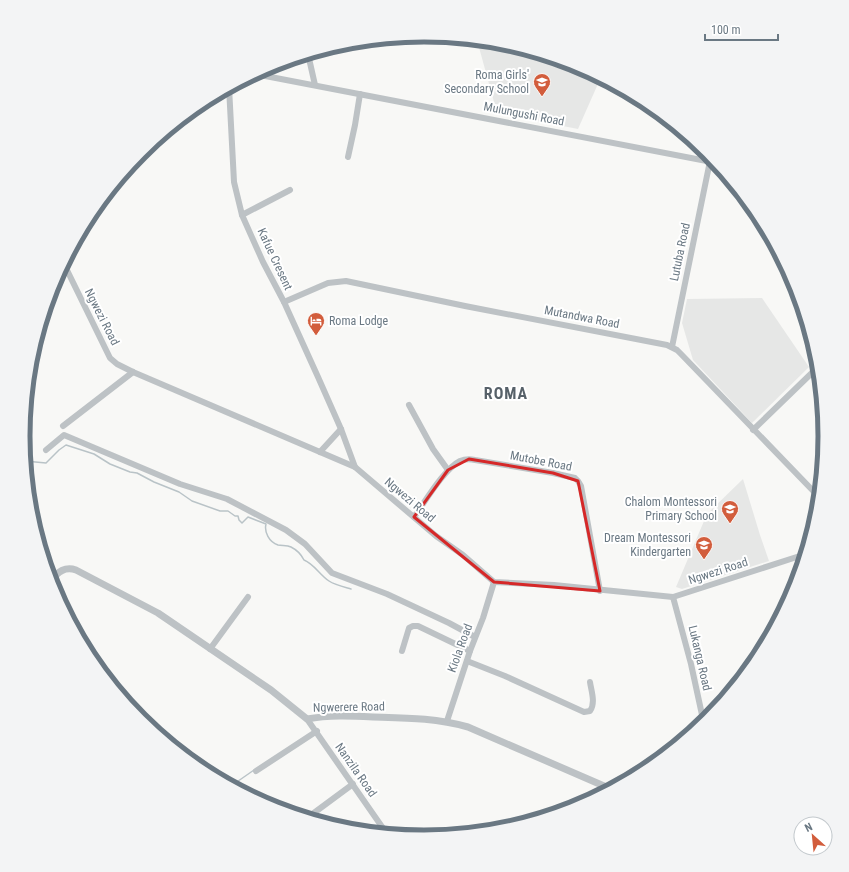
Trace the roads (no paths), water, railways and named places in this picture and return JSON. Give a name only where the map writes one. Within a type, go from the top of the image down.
[{"type":"street","points":[[309,59],[315,85]]},
{"type":"street","name":"Mulungushi Road","points":[[265,76],[706,161]]},
{"type":"street","name":"Kafue Cresent","points":[[229,93],[234,182],[242,215],[269,275],[284,302],[341,429],[355,467]]},
{"type":"street","points":[[348,157],[360,94]]},
{"type":"street","name":"Lutuba Road","points":[[672,347],[713,167]]},
{"type":"street","points":[[242,215],[290,190]]},
{"type":"street","name":"Ngwezi Road","points":[[67,270],[110,358],[117,364],[355,467],[436,536],[463,555],[494,582],[554,585],[600,591],[673,597],[800,556]]},
{"type":"street","name":"Mutandwa Road","points":[[284,302],[328,282],[346,281],[465,306],[661,343],[672,347],[681,354],[815,493]]},
{"type":"street","points":[[64,426],[133,372]]},
{"type":"street","points":[[754,430],[813,372]]},
{"type":"street","points":[[409,405],[433,448],[448,470]]},
{"type":"street","points":[[320,452],[341,429]]},
{"type":"street","points":[[46,450],[64,435],[180,484],[228,499],[286,530],[305,544],[332,574],[387,594],[475,637]]},
{"type":"street","name":"Mutobe Road","points":[[414,517],[448,470],[460,461],[468,459],[575,478],[581,486],[600,591]]},
{"type":"street","name":"Ngwerere Road","points":[[56,575],[65,569],[70,568],[76,570],[158,613],[271,690],[307,718],[320,716],[424,718],[447,721],[468,727],[495,738],[606,787]]},
{"type":"street","name":"Kiola Road","points":[[447,721],[494,582]]},
{"type":"street","points":[[210,649],[248,597]]},
{"type":"street","name":"Lukanga Road","points":[[673,597],[691,664],[702,716]]},
{"type":"street","points":[[402,651],[409,628],[413,626],[422,628],[470,651]]},
{"type":"street","points":[[468,661],[584,712],[590,711],[592,708],[593,702],[590,682]]},
{"type":"street","name":"Nanzila Road","points":[[307,718],[383,828]]},
{"type":"street","points":[[256,771],[317,731]]},
{"type":"street","points":[[312,814],[353,784]]},
{"type":"waterway","points":[[31,462],[46,463],[66,445],[94,454],[110,464],[130,472],[137,473],[179,492],[192,501],[220,511],[228,511],[235,516],[238,516],[242,523],[248,517],[266,524],[267,533],[272,542],[278,545],[293,548],[299,552],[304,560],[311,564],[329,581],[351,589]]},
{"type":"waterway","points":[[236,783],[254,770]]},
{"type":"place","name":"Roma Girls' Secondary School","points":[[542,97]]},
{"type":"place","name":"Roma Lodge","points":[[316,336]]},
{"type":"place","name":"Chalom Montessori Primary School","points":[[730,524]]},
{"type":"place","name":"Dream Montessori Kindergarten","points":[[704,560]]},
{"type":"district","name":"ROMA","points":[[506,393]]}]
